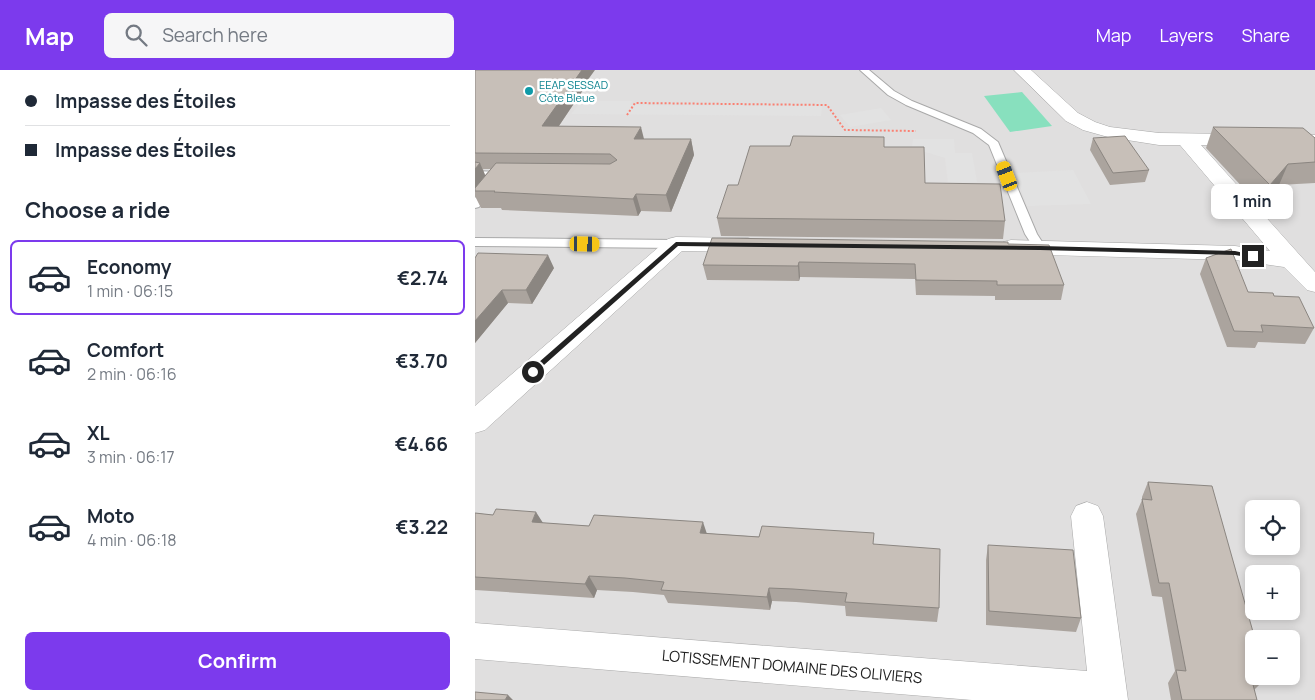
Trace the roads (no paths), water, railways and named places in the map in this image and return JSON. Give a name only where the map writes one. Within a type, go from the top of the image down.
[{"type":"street","points":[[1022,70],[1072,117],[1089,126],[1159,139],[1315,142]]},
{"type":"street","points":[[1186,140],[1291,261],[1315,285]]},
{"type":"street","points":[[475,422],[676,244],[774,245]]},
{"type":"street","points":[[991,247],[1235,253],[1291,261]]},
{"type":"street","name":"LOTISSEMENT DOMAINE DES OLIVIERS","points":[[475,642],[1109,696],[1087,516]]},
{"type":"lane","points":[[863,70],[891,93],[909,103],[977,131],[994,144],[1020,209],[1040,248]]},
{"type":"lane","points":[[475,174],[504,175],[475,205]]},
{"type":"lane","points":[[475,242],[676,244]]},
{"type":"place","name":"EEAP SESSAD Côte Bleue","points":[[529,91]]}]
